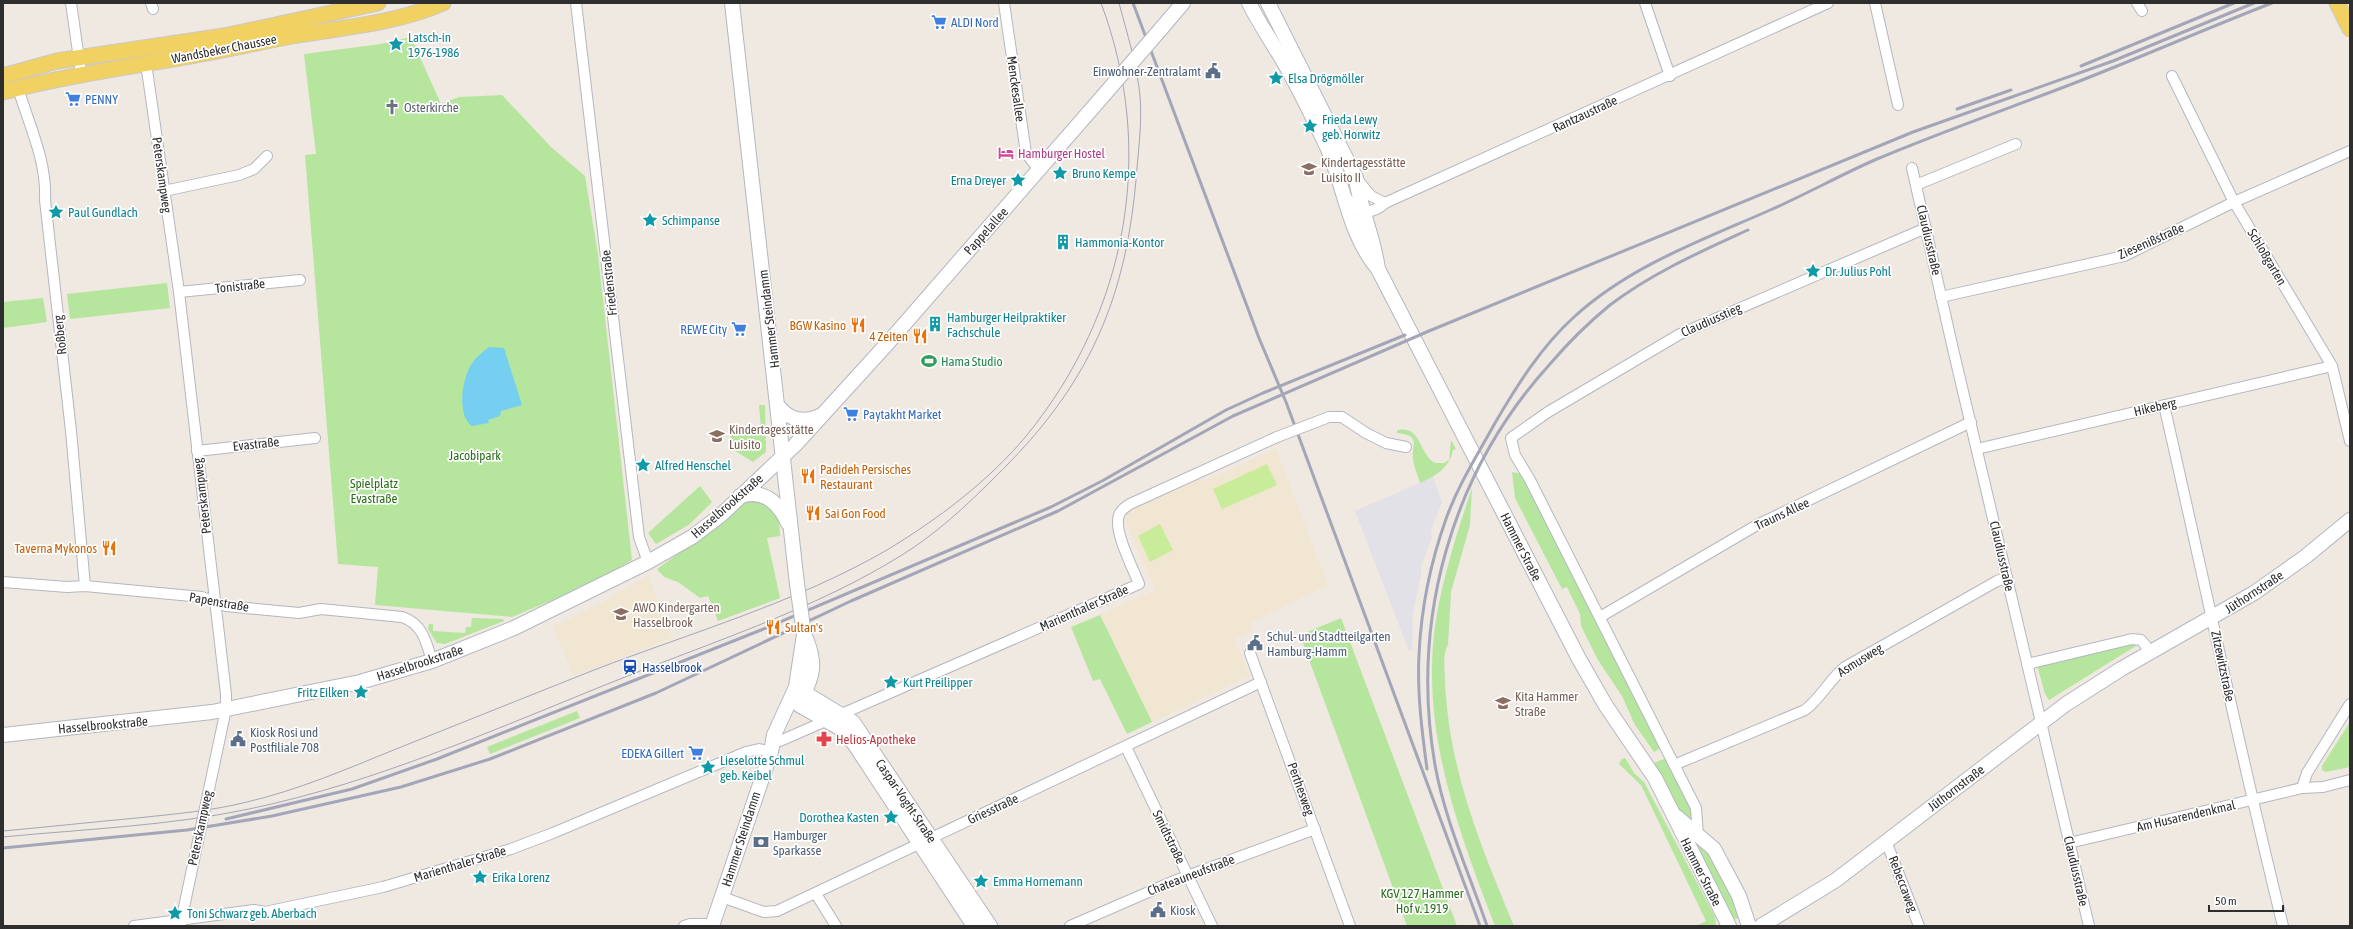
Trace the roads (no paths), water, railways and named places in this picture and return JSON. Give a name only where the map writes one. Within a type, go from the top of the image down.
[{"type":"main road","name":"Wandsbeker Chaussee","points":[[3,76],[79,57],[224,36],[378,3]]},
{"type":"main road","points":[[2337,3],[2350,29]]},
{"type":"main road","points":[[2347,3],[2350,8]]},
{"type":"main road","name":"Wandsbeker Chaussee","points":[[3,92],[81,73],[146,63],[293,36],[363,26],[402,18],[437,4]]},
{"type":"street","points":[[71,3],[81,73]]},
{"type":"street","name":"Friedenstraße","points":[[576,3],[638,523],[641,545],[648,562]]},
{"type":"street","name":"Hammer Steindamm","points":[[713,925],[771,752],[774,735],[811,677],[813,662],[811,651],[804,634],[790,528],[779,407],[732,3]]},
{"type":"street","name":"Menckesallee","points":[[1004,3],[1026,152],[1040,170]]},
{"type":"street","name":"Pappelallee","points":[[784,455],[822,415],[1040,170],[1183,3]]},
{"type":"street","name":"Hammer Straße","points":[[1268,3],[1356,178],[1376,248],[1378,269]]},
{"type":"street","points":[[1645,3],[1670,76]]},
{"type":"street","name":"Rantzaustraße","points":[[1365,212],[1375,211],[1385,204],[1828,3]]},
{"type":"street","points":[[1874,3],[1898,105]]},
{"type":"street","name":"Hammer Straße","points":[[1249,4],[1304,101],[1327,148],[1345,196],[1359,241],[1367,256],[1378,269],[1579,659],[1606,706],[1646,761],[1677,818],[1681,833],[1729,926]]},
{"type":"street","name":"Peterskampweg","points":[[146,63],[179,292],[226,709],[180,923]]},
{"type":"street","name":"Schloßgarten","points":[[2172,76],[2234,202],[2332,366],[2350,441]]},
{"type":"street","name":"Roßberg","points":[[18,88],[42,161],[46,181],[45,200],[70,423],[85,586]]},
{"type":"street","points":[[1916,185],[2016,144]]},
{"type":"street","name":"Ziesenißstraße","points":[[1941,297],[2124,256],[2234,202],[2350,152]]},
{"type":"street","points":[[164,191],[239,175],[254,169],[267,156]]},
{"type":"street","name":"Claudiusstraße","points":[[1912,168],[2089,926]]},
{"type":"street","name":"Hammer Straße","points":[[1356,178],[1371,196],[1385,204]]},
{"type":"street","points":[[1345,196],[1351,204],[1365,212]]},
{"type":"street","name":"Claudiusstieg","points":[[1511,438],[1548,412],[1680,334],[1926,228]]},
{"type":"street","name":"Tonistraße","points":[[179,292],[300,280]]},
{"type":"street","name":"Hikeberg","points":[[1977,449],[2332,366]]},
{"type":"street","name":"Zitzewitzstraße","points":[[2164,405],[2252,800],[2283,926]]},
{"type":"street","points":[[779,407],[786,414],[801,420],[812,420],[822,415]]},
{"type":"street","name":"Marienthaler Straße","points":[[780,741],[1139,584],[1120,535],[1118,516],[1122,510],[1137,501],[1277,437],[1329,417],[1342,417],[1366,433],[1386,443],[1406,447]]},
{"type":"street","name":"Trauns Allee","points":[[1600,617],[1757,525],[1782,515],[1971,422]]},
{"type":"street","name":"Evastraße","points":[[197,451],[315,438]]},
{"type":"street","name":"Hammer Straße","points":[[1511,438],[1515,455],[1530,480],[1696,808],[1698,834]]},
{"type":"street","name":"Hasselbrookstraße","points":[[3,735],[159,719],[226,709],[360,682],[432,661],[514,628],[648,562],[692,537],[721,515],[784,455]]},
{"type":"street","points":[[740,496],[758,494],[770,499],[779,506],[790,528]]},
{"type":"street","name":"Jüthornstraße","points":[[1761,926],[1836,880],[2066,704],[2151,652],[2212,618],[2280,575],[2350,520]]},
{"type":"street","name":"Asmusweg","points":[[1674,765],[1805,710],[1814,703],[1835,676],[1845,667],[1997,581],[2007,577]]},
{"type":"street","name":"Papenstraße","points":[[3,582],[67,588],[85,586],[202,597],[226,606],[291,612],[321,609],[402,617],[414,623],[422,631],[432,661]]},
{"type":"street","points":[[2027,664],[2132,639],[2141,640],[2151,652]]},
{"type":"street","name":"Perthesweg","points":[[1250,653],[1350,926]]},
{"type":"street","name":"Griesstraße","points":[[722,897],[769,913],[816,894],[1261,682]]},
{"type":"street","name":"Hammer Steindamm","points":[[771,752],[780,741],[799,698]]},
{"type":"street","name":"Caspar-Voght-Straße","points":[[799,698],[842,714],[853,722],[925,841],[974,926]]},
{"type":"street","name":"Caspar-Voght-Straße","points":[[799,698],[828,721],[843,730],[990,926]]},
{"type":"street","points":[[2302,788],[2307,773],[2350,704]]},
{"type":"street","name":"Smidtstraße","points":[[1126,747],[1212,926]]},
{"type":"street","name":"Marienthaler Straße","points":[[134,926],[180,923],[254,910],[265,912],[337,898],[427,875],[553,833],[746,752],[759,750],[771,752]]},
{"type":"street","name":"Am Husarendenkmal","points":[[2069,843],[2302,788],[2323,787],[2350,780]]},
{"type":"street","name":"Hammer Straße","points":[[1677,818],[1698,834],[1714,849],[1721,859],[1739,896],[1749,926]]},
{"type":"street","name":"Chateauneufstraße","points":[[1070,926],[1188,876],[1315,829]]},
{"type":"street","name":"Rebeccaweg","points":[[1886,841],[1919,926]]},
{"type":"street","points":[[816,894],[836,926]]},
{"type":"street","points":[[684,926],[690,924],[713,925]]},
{"type":"water","points":[[489,347],[504,348],[522,405],[501,411],[500,416],[488,420],[489,423],[472,426],[467,421],[462,405],[462,395],[466,376],[473,362]]},
{"type":"tram line","points":[[3,831],[179,814],[206,810],[247,802],[304,785],[594,670],[743,616],[816,586],[887,550],[944,512],[996,468],[1027,435],[1061,387],[1089,337],[1109,284],[1122,229],[1129,173],[1127,116],[1118,59],[1101,3]]},
{"type":"tram line","points":[[3,837],[157,823],[219,815],[297,798],[345,784],[440,751],[766,622],[802,607],[870,574],[915,547],[939,529],[994,478],[1027,444],[1055,409],[1078,374],[1097,338],[1112,300],[1124,259],[1132,215],[1141,105],[1137,73],[1119,3]]},
{"type":"railway","points":[[1133,3],[1259,338],[1286,402],[1480,926]]},
{"type":"railway","points":[[2081,66],[2234,3]]},
{"type":"railway","points":[[3,848],[187,830],[272,816],[401,787],[490,759],[656,693],[851,601],[1058,511],[1233,416],[1429,331],[1913,132],[2113,61],[2254,3]]},
{"type":"railway","points":[[1427,769],[1419,698],[1420,638],[1424,603],[1431,569],[1446,519],[1462,482],[1521,380],[1551,341],[1574,317],[1618,283],[1666,256],[1782,205],[1863,165],[1925,139],[2097,74],[2272,3]]},
{"type":"railway","points":[[1957,109],[2011,90]]},
{"type":"railway","points":[[1487,926],[1451,827],[1439,786],[1429,711],[1428,656],[1434,603],[1446,551],[1464,501],[1487,452],[1516,407],[1550,364],[1586,326],[1626,293],[1659,273],[1712,246],[1748,230]]},
{"type":"railway","points":[[226,819],[352,789],[437,759],[761,630],[1051,507],[1102,481],[1226,410],[1263,393],[1405,335]]},
{"type":"place","name":"ALDI Nord","points":[[939,22]]},
{"type":"place","name":"Latsch-in 1976-1986","points":[[396,44]]},
{"type":"place","name":"Einwohner-Zentralamt","points":[[1213,71]]},
{"type":"place","name":"Elsa Drögmöller","points":[[1276,78]]},
{"type":"place","name":"PENNY","points":[[73,99]]},
{"type":"place","name":"Osterkirche","points":[[392,107]]},
{"type":"place","name":"Frieda Lewy geb. Horwitz","points":[[1310,126]]},
{"type":"place","name":"Hamburger Hostel","points":[[1006,153]]},
{"type":"place","name":"Kindertagesstätte Luisito II","points":[[1309,169]]},
{"type":"place","name":"Bruno Kempe","points":[[1060,173]]},
{"type":"place","name":"Erna Dreyer","points":[[1018,180]]},
{"type":"place","name":"Paul Gundlach","points":[[56,212]]},
{"type":"place","name":"Schimpanse","points":[[650,220]]},
{"type":"place","name":"Hammonia-Kontor","points":[[1063,242]]},
{"type":"place","name":"Dr. Julius Pohl","points":[[1813,271]]},
{"type":"place","name":"Hamburger Heilpraktiker Fachschule","points":[[935,324]]},
{"type":"place","name":"BGW Kasino","points":[[858,325]]},
{"type":"place","name":"REWE City","points":[[739,329]]},
{"type":"place","name":"4 Zeiten","points":[[920,336]]},
{"type":"place","name":"Hama Studio","points":[[929,361]]},
{"type":"place","name":"Paytakht Market","points":[[851,414]]},
{"type":"place","name":"Kindertagesstätte Luisito","points":[[717,436]]},
{"type":"place","name":"Alfred Henschel","points":[[643,465]]},
{"type":"place","name":"Padideh Persisches Restaurant","points":[[808,476]]},
{"type":"place","name":"Sai Gon Food","points":[[813,513]]},
{"type":"place","name":"Taverna Mykonos","points":[[109,548]]},
{"type":"place","name":"AWO Kindergarten Hasselbrook","points":[[621,614]]},
{"type":"place","name":"Sultan's","points":[[773,627]]},
{"type":"place","name":"Schul- und Stadtteilgarten Hamburg-Hamm","points":[[1255,643]]},
{"type":"place","name":"Hasselbrook","points":[[630,667]]},
{"type":"place","name":"Kurt Preilipper","points":[[891,682]]},
{"type":"place","name":"Fritz Eilken","points":[[361,692]]},
{"type":"place","name":"Kita Hammer Straße","points":[[1503,703]]},
{"type":"place","name":"Kiosk Rosi und Postfiliale 708","points":[[238,739]]},
{"type":"place","name":"Helios-Apotheke","points":[[824,739]]},
{"type":"place","name":"EDEKA Gillert","points":[[696,753]]},
{"type":"place","name":"Lieselotte Schmul geb. Keibel","points":[[708,767]]},
{"type":"place","name":"Dorothea Kasten","points":[[891,817]]},
{"type":"place","name":"Hamburger Sparkasse","points":[[761,842]]},
{"type":"place","name":"Erika Lorenz","points":[[480,877]]},
{"type":"place","name":"Emma Hornemann","points":[[981,881]]},
{"type":"place","name":"Kiosk","points":[[1158,910]]},
{"type":"place","name":"Toni Schwarz geb. Aberbach","points":[[175,913]]},
{"type":"park label","name":"Jacobipark","points":[[475,455]]},
{"type":"park label","name":"Spielplatz Evastraße","points":[[374,490]]},
{"type":"park label","name":"KGV 127 Hammer Hof v. 1919","points":[[1422,900]]}]
